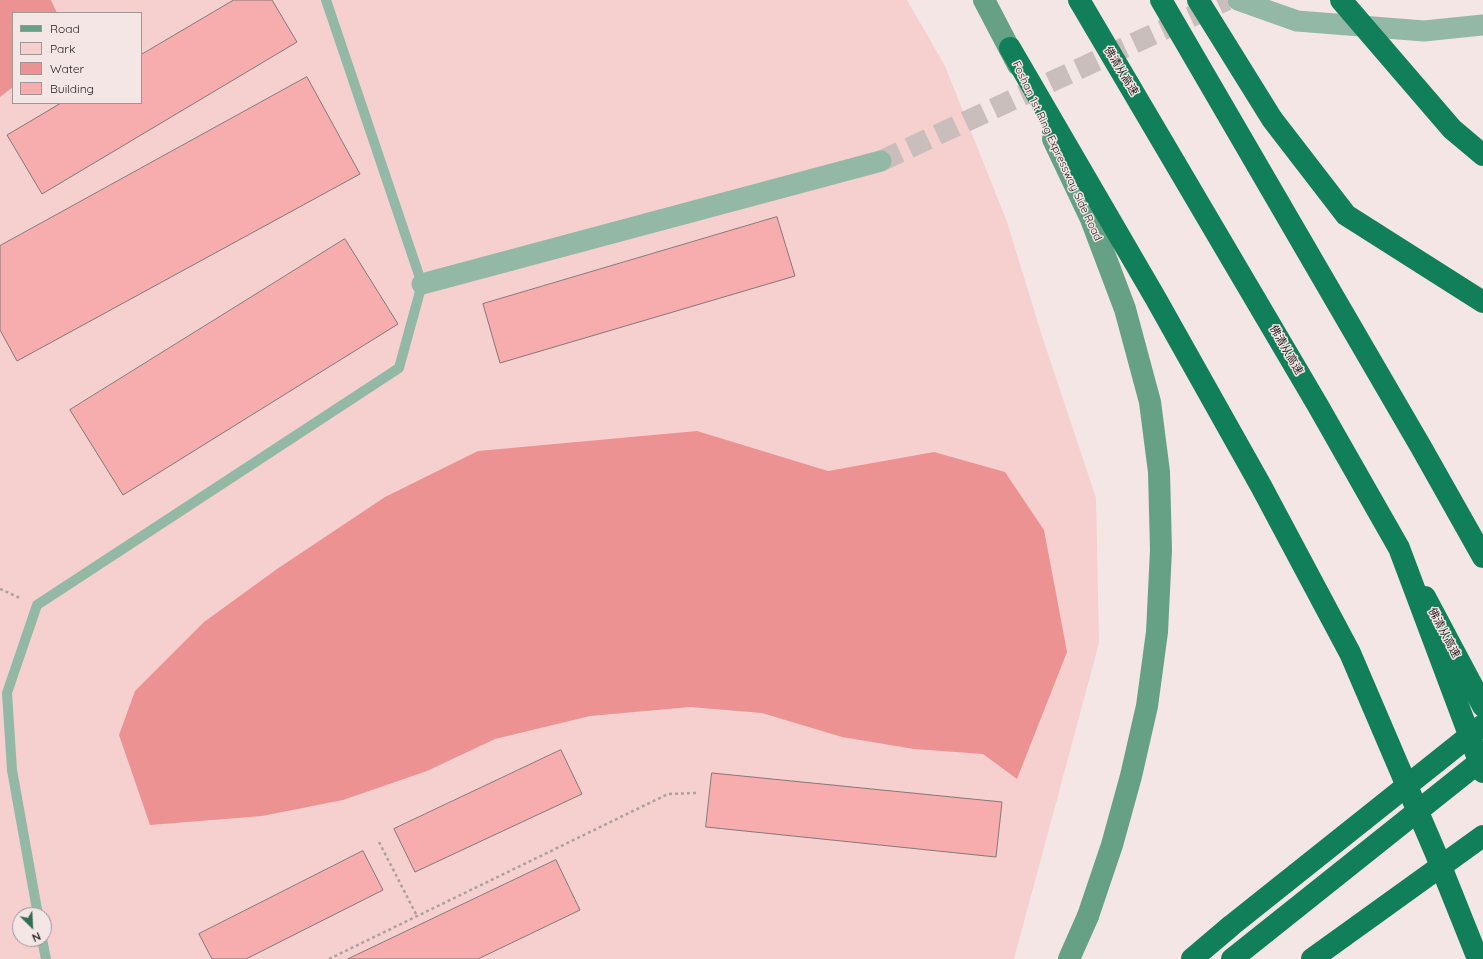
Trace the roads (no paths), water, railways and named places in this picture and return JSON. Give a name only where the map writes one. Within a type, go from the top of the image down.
[{"type":"highway","name":"佛清从高速","points":[[1079,0],[1313,397],[1399,548],[1483,706]]},
{"type":"highway","points":[[1161,0],[1421,447],[1483,557]]},
{"type":"highway","points":[[1198,0],[1272,119],[1346,214],[1483,302]]},
{"type":"highway","points":[[1341,0],[1452,129],[1483,155]]},
{"type":"highway","points":[[1010,48],[1156,299],[1253,472],[1350,653],[1436,854],[1478,959]]},
{"type":"highway","points":[[1399,548],[1483,772]]},
{"type":"highway","points":[[1192,959],[1238,920],[1483,725]]},
{"type":"highway","points":[[1232,959],[1483,759]]},
{"type":"highway","points":[[1312,959],[1483,836]]},
{"type":"main road","name":"Foshan 1st Ring Expressway Side Road","points":[[984,0],[1010,48],[1091,219],[1125,309],[1150,402],[1159,472],[1161,550],[1158,625],[1147,706],[1131,776],[1112,845],[1088,916],[1069,959]]},
{"type":"street","points":[[1238,0],[1297,21],[1424,31],[1483,25]]},
{"type":"street","points":[[422,284],[881,161]]},
{"type":"lane","points":[[37,907],[12,770],[7,693],[37,605],[399,368],[422,284],[326,0]]},
{"type":"lane","points":[[44,947],[46,959]]},
{"type":"water","points":[[0,0],[51,0],[57,12],[12,12],[12,88],[0,97]]},
{"type":"water","points":[[697,431],[828,471],[934,452],[1005,472],[1044,530],[1067,652],[1017,779],[983,754],[914,749],[842,737],[762,713],[690,707],[590,716],[495,739],[427,771],[343,800],[262,816],[150,825],[119,735],[135,691],[204,622],[277,569],[385,497],[478,451]]},
{"type":"tunnel","points":[[881,161],[1227,0]]}]
